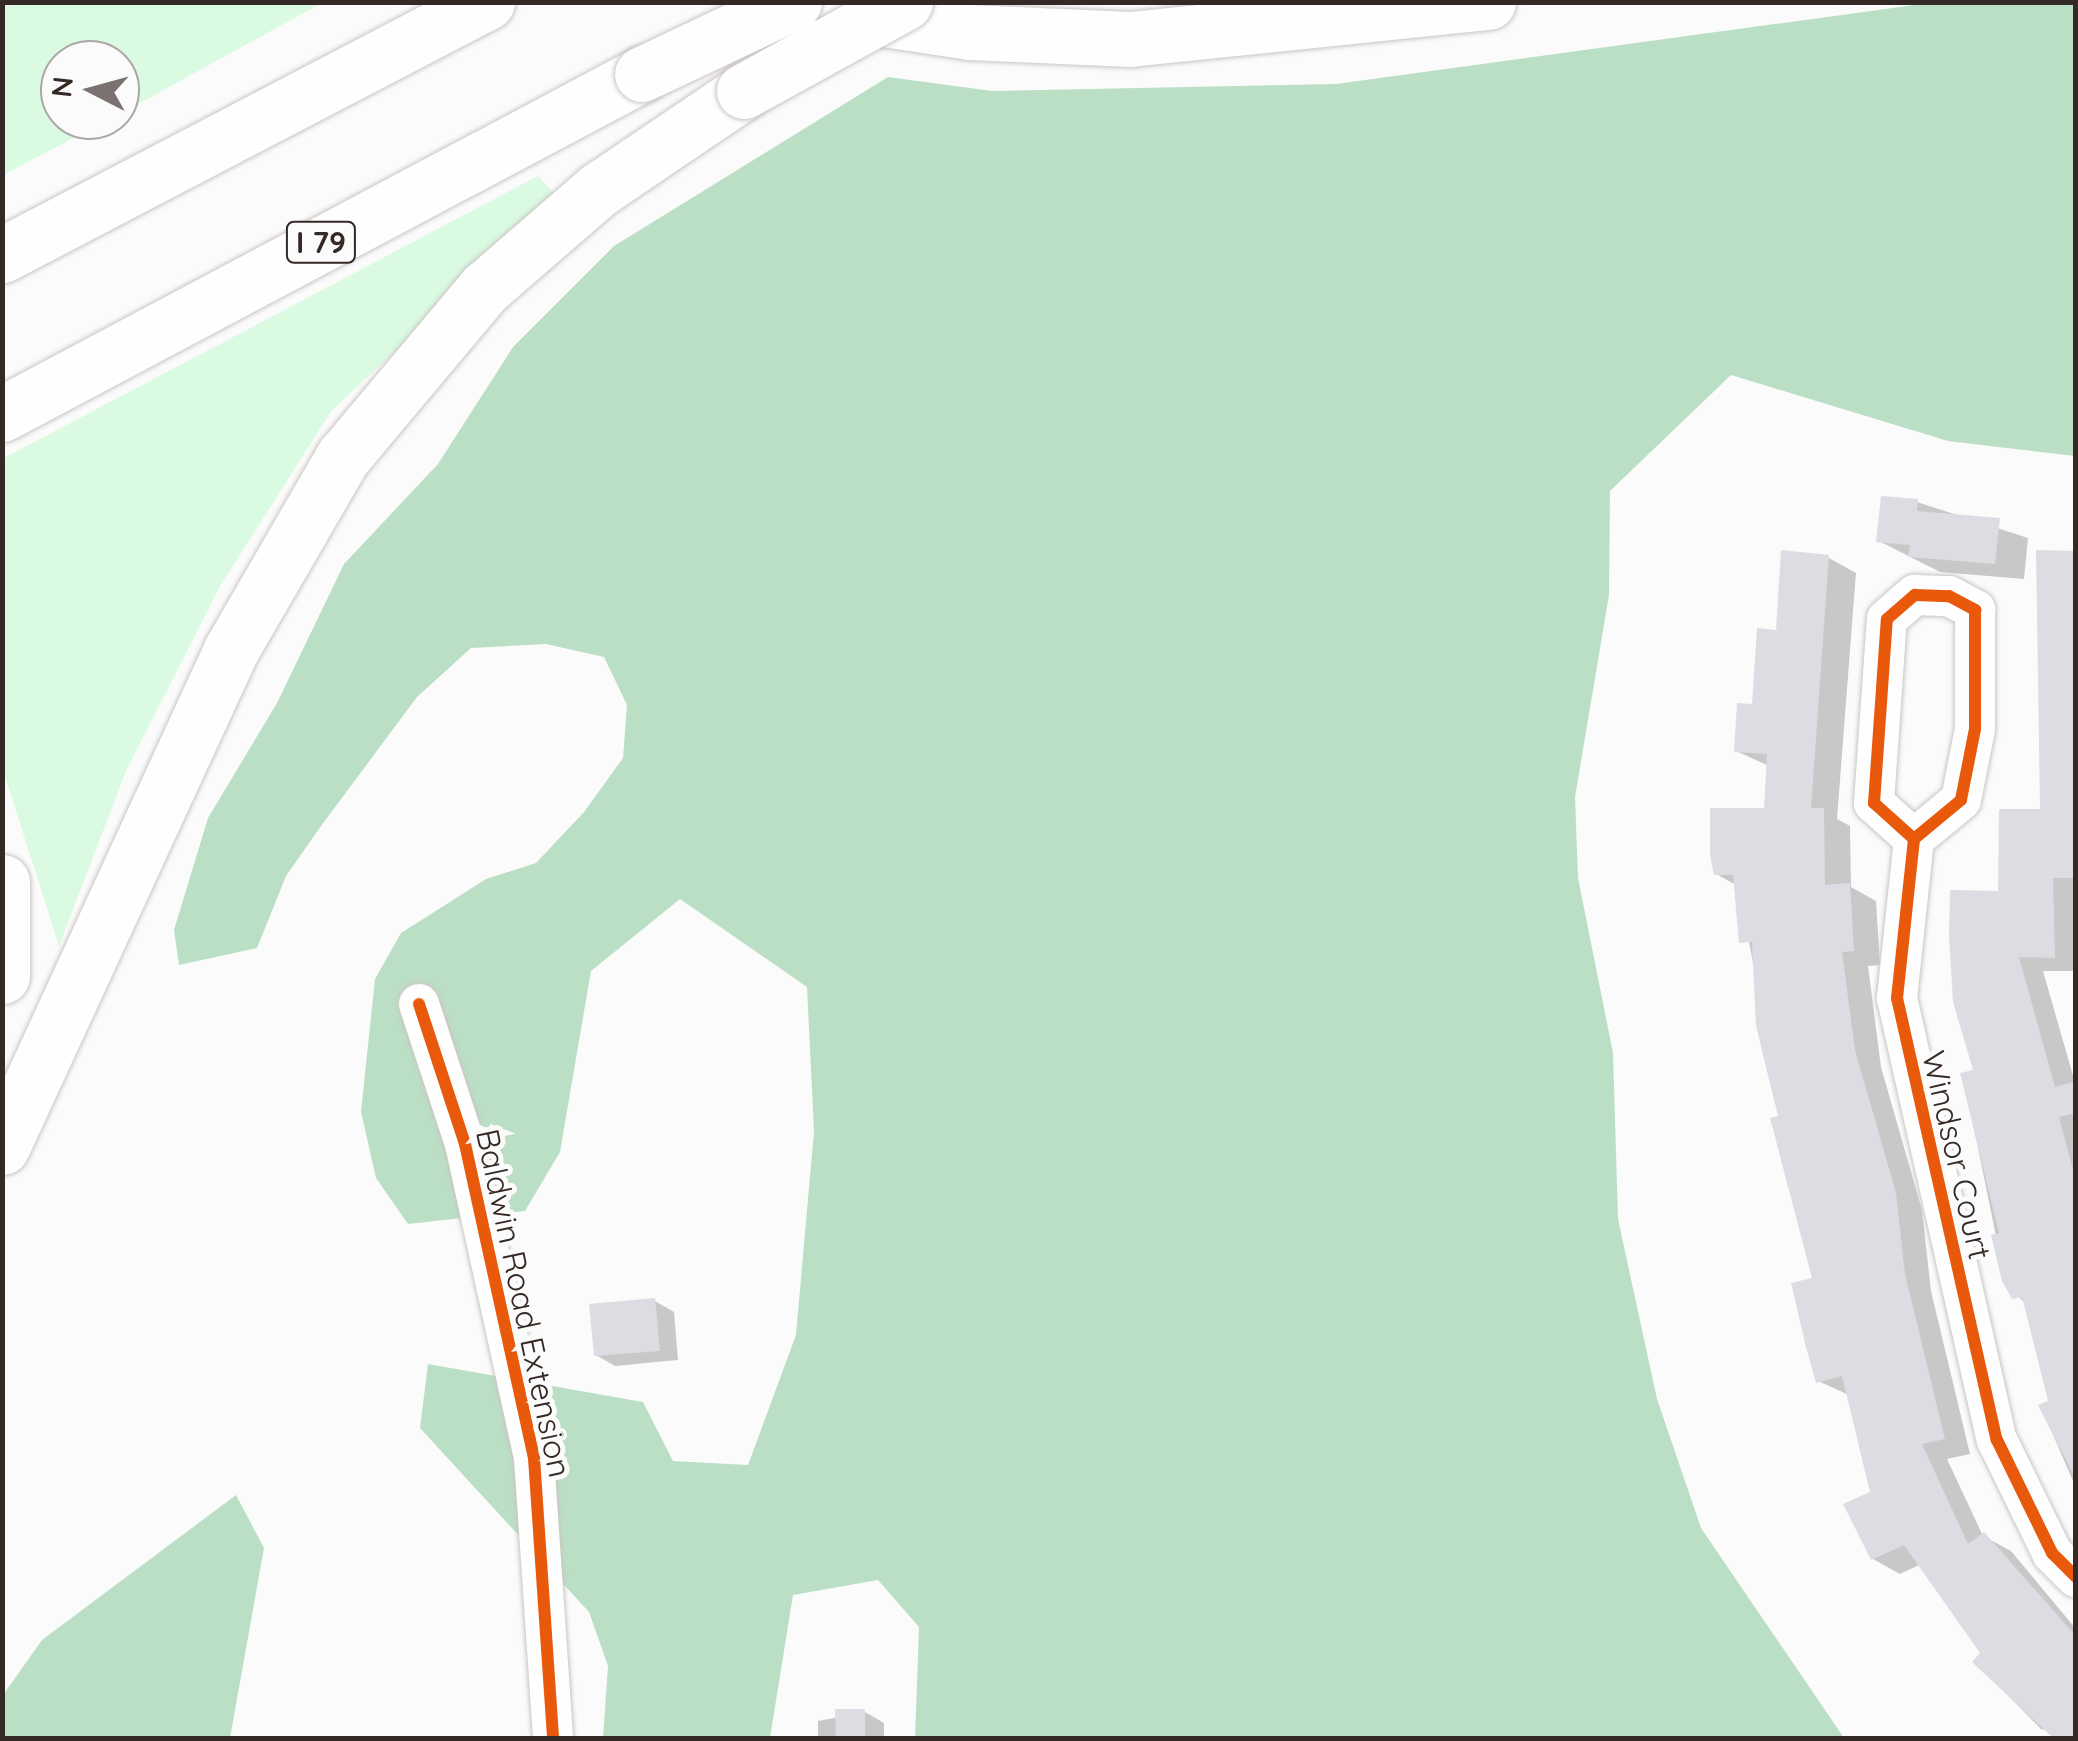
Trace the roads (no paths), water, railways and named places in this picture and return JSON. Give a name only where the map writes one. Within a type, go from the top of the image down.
[{"type":"highway","points":[[771,2],[969,32],[1130,38],[1488,2]]},
{"type":"highway","name":"I 79","points":[[2,414],[642,74],[794,2]]},
{"type":"highway","points":[[2,1147],[240,633],[343,457],[498,276],[598,190],[744,90],[906,2]]},
{"type":"highway","points":[[2,255],[474,9]]},
{"type":"highway","points":[[2,882],[2,976]]},
{"type":"street","points":[[1915,595],[1949,596],[1975,610],[1975,729],[1962,800],[1914,839],[1874,803],[1888,619],[1915,595]]},
{"type":"street","name":"Windsor Court","points":[[1914,839],[1898,998],[1908,1077],[1997,1440],[2052,1553],[2076,1577]]},
{"type":"street","name":"Baldwin Road Extension","points":[[419,1004],[465,1144],[534,1458],[553,1738]]}]
